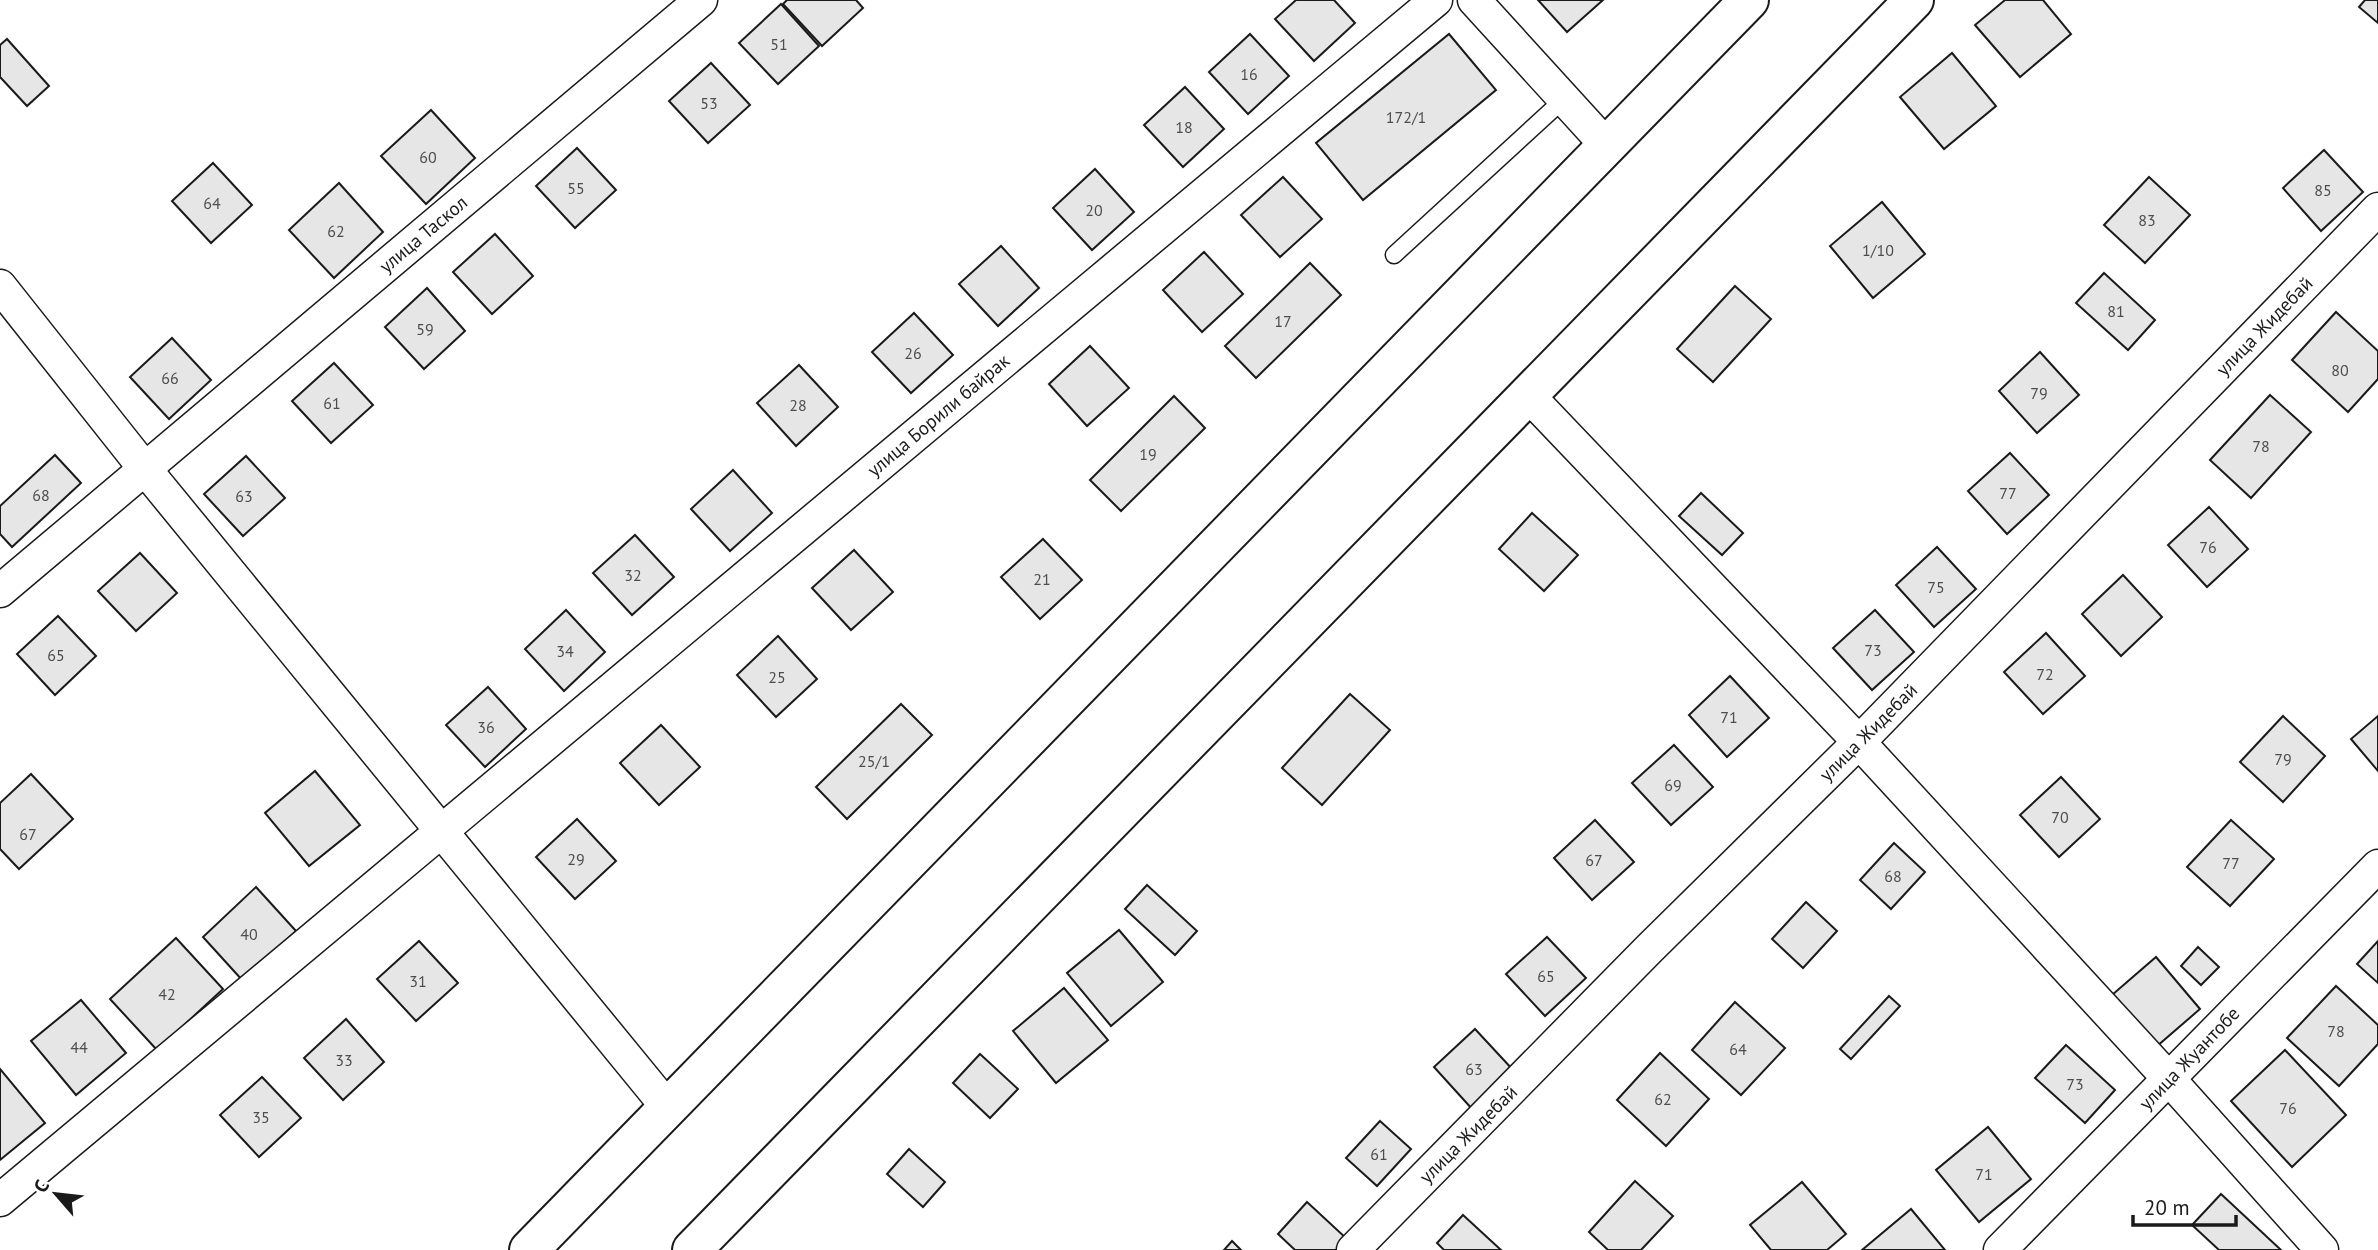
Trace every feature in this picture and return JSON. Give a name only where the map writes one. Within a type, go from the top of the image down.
[{"type":"main road","points":[[529,1250],[1749,0]]},
{"type":"main road","points":[[692,1250],[1914,0]]},
{"type":"street","name":"улица Таскол","points":[[0,591],[701,0]]},
{"type":"street","name":"улица Борили байрак","points":[[0,1200],[1436,0]]},
{"type":"street","points":[[1474,0],[1607,146]]},
{"type":"street","name":"улица Жидебай","points":[[1353,1250],[1649,949],[1859,743],[2378,209]]},
{"type":"street","points":[[0,286],[145,468],[668,1108]]},
{"type":"street","points":[[1528,395],[1859,743],[2169,1079],[2322,1250]]},
{"type":"street","name":"улица Жуантобе","points":[[2000,1250],[2378,866]]},
{"type":"lane","points":[[1394,255],[1564,99]]},
{"type":"building","points":[[787,0],[856,0],[863,8],[822,46],[783,4]]},
{"type":"building","points":[[1296,0],[1334,0],[1355,23],[1314,61],[1275,19]]},
{"type":"building","points":[[1538,0],[1603,0],[1567,32]]},
{"type":"building","points":[[2005,0],[2043,0],[2071,34],[2020,77],[1975,25]]},
{"type":"building","points":[[2365,0],[2378,0],[2378,23],[2359,7]]},
{"type":"building","points":[[781,4],[819,46],[778,84],[739,43]]},
{"type":"building","points":[[1250,34],[1289,76],[1248,114],[1209,72]]},
{"type":"building","points":[[1449,34],[1496,90],[1363,200],[1316,143]]},
{"type":"building","points":[[7,39],[49,86],[27,106],[0,77],[0,45]]},
{"type":"building","points":[[1952,53],[1996,106],[1944,149],[1900,97]]},
{"type":"building","points":[[711,63],[750,105],[708,143],[669,101]]},
{"type":"building","points":[[1185,87],[1224,129],[1183,167],[1144,125]]},
{"type":"building","points":[[431,110],[475,158],[426,204],[381,156]]},
{"type":"building","points":[[577,148],[616,190],[575,228],[536,186]]},
{"type":"building","points":[[2324,150],[2363,192],[2321,231],[2283,188]]},
{"type":"building","points":[[213,163],[252,205],[211,243],[172,201]]},
{"type":"building","points":[[1095,169],[1134,212],[1092,250],[1053,208]]},
{"type":"building","points":[[1283,177],[1322,219],[1280,257],[1241,215]]},
{"type":"building","points":[[2149,177],[2190,215],[2145,263],[2104,225]]},
{"type":"building","points":[[339,183],[383,232],[334,278],[289,230]]},
{"type":"building","points":[[1882,202],[1925,254],[1873,298],[1830,246]]},
{"type":"building","points":[[495,234],[533,276],[492,314],[453,272]]},
{"type":"building","points":[[1001,246],[1039,288],[998,326],[959,284]]},
{"type":"building","points":[[1204,252],[1243,294],[1202,332],[1163,290]]},
{"type":"building","points":[[1310,263],[1341,295],[1256,378],[1225,346]]},
{"type":"building","points":[[2104,273],[2155,320],[2128,350],[2076,303]]},
{"type":"building","points":[[1735,286],[1771,319],[1713,382],[1677,349]]},
{"type":"building","points":[[427,288],[465,331],[424,369],[385,327]]},
{"type":"building","points":[[2336,312],[2378,351],[2378,379],[2348,412],[2292,360]]},
{"type":"building","points":[[914,313],[953,355],[911,393],[872,352]]},
{"type":"building","points":[[172,338],[211,380],[169,419],[130,377]]},
{"type":"building","points":[[1090,346],[1129,388],[1087,426],[1049,384]]},
{"type":"building","points":[[2040,352],[2079,395],[2037,433],[1999,391]]},
{"type":"building","points":[[334,363],[373,405],[331,443],[292,401]]},
{"type":"building","points":[[799,365],[838,407],[796,446],[757,403]]},
{"type":"building","points":[[2270,395],[2311,432],[2251,498],[2210,460]]},
{"type":"building","points":[[1174,396],[1205,428],[1121,511],[1090,480]]},
{"type":"building","points":[[2010,453],[2049,495],[2007,534],[1968,491]]},
{"type":"building","points":[[55,455],[81,483],[12,547],[0,534],[0,506]]},
{"type":"building","points":[[246,456],[285,498],[243,536],[204,494]]},
{"type":"building","points":[[733,470],[772,513],[730,551],[691,509]]},
{"type":"building","points":[[1701,493],[1743,533],[1722,555],[1679,516]]},
{"type":"building","points":[[2209,507],[2248,549],[2207,587],[2168,545]]},
{"type":"building","points":[[1532,513],[1578,555],[1544,591],[1499,549]]},
{"type":"building","points":[[635,535],[674,577],[632,615],[593,573]]},
{"type":"building","points":[[1043,539],[1082,580],[1040,619],[1001,577]]},
{"type":"building","points":[[1937,547],[1976,589],[1934,627],[1896,585]]},
{"type":"building","points":[[854,550],[893,592],[851,630],[812,588]]},
{"type":"building","points":[[140,553],[177,593],[136,631],[98,591]]},
{"type":"building","points":[[2123,575],[2162,617],[2121,656],[2082,614]]},
{"type":"building","points":[[566,610],[605,652],[564,691],[525,649]]},
{"type":"building","points":[[1875,610],[1914,652],[1872,690],[1833,648]]},
{"type":"building","points":[[58,616],[96,656],[55,695],[17,654]]},
{"type":"building","points":[[2046,633],[2085,676],[2043,714],[2004,672]]},
{"type":"building","points":[[778,636],[817,679],[776,717],[737,675]]},
{"type":"building","points":[[1730,676],[1769,718],[1727,757],[1689,715]]},
{"type":"building","points":[[488,687],[526,729],[485,767],[446,725]]},
{"type":"building","points":[[1350,694],[1390,730],[1322,805],[1282,768]]},
{"type":"building","points":[[901,704],[932,735],[847,819],[816,787]]},
{"type":"building","points":[[2283,716],[2325,756],[2283,802],[2240,762]]},
{"type":"building","points":[[2378,716],[2378,771],[2351,739]]},
{"type":"building","points":[[661,725],[700,767],[659,805],[620,763]]},
{"type":"building","points":[[1674,745],[1713,787],[1671,825],[1632,783]]},
{"type":"building","points":[[315,771],[360,825],[309,866],[265,813]]},
{"type":"building","points":[[31,774],[73,819],[19,869],[0,849],[0,803]]},
{"type":"building","points":[[2061,777],[2100,819],[2059,857],[2020,815]]},
{"type":"building","points":[[577,819],[616,861],[575,899],[536,857]]},
{"type":"building","points":[[1595,820],[1634,862],[1592,900],[1554,858]]},
{"type":"building","points":[[2231,820],[2274,859],[2230,906],[2187,867]]},
{"type":"building","points":[[1894,843],[1925,872],[1891,909],[1860,880]]},
{"type":"building","points":[[1147,885],[1197,931],[1175,955],[1125,909]]},
{"type":"building","points":[[256,887],[296,931],[243,981],[203,937]]},
{"type":"building","points":[[1806,902],[1837,931],[1803,968],[1772,939]]},
{"type":"building","points":[[1119,930],[1163,982],[1111,1026],[1067,973]]},
{"type":"building","points":[[1547,937],[1586,978],[1545,1016],[1506,974]]},
{"type":"building","points":[[176,938],[223,989],[157,1050],[110,999]]},
{"type":"building","points":[[419,941],[458,983],[416,1021],[377,979]]},
{"type":"building","points":[[2378,941],[2378,983],[2357,964]]},
{"type":"building","points":[[2198,947],[2219,967],[2201,985],[2181,966]]},
{"type":"building","points":[[2156,957],[2200,1009],[2149,1053],[2105,1001]]},
{"type":"building","points":[[2336,986],[2378,1025],[2378,1044],[2339,1086],[2287,1038]]},
{"type":"building","points":[[1064,988],[1108,1040],[1056,1083],[1013,1031]]},
{"type":"building","points":[[1889,996],[1900,1006],[1851,1059],[1840,1049]]},
{"type":"building","points":[[81,1000],[126,1053],[76,1095],[31,1041]]},
{"type":"building","points":[[1735,1002],[1785,1048],[1741,1095],[1692,1050]]},
{"type":"building","points":[[346,1019],[384,1062],[343,1100],[304,1058]]},
{"type":"building","points":[[1475,1029],[1514,1071],[1473,1110],[1434,1067]]},
{"type":"building","points":[[2066,1045],[2115,1090],[2085,1123],[2035,1078]]},
{"type":"building","points":[[2285,1050],[2346,1115],[2292,1167],[2231,1101]]},
{"type":"building","points":[[1660,1053],[1709,1099],[1666,1146],[1617,1100]]},
{"type":"building","points":[[980,1054],[1018,1089],[990,1118],[953,1083]]},
{"type":"building","points":[[0,1069],[45,1123],[0,1160]]},
{"type":"building","points":[[262,1077],[301,1118],[259,1157],[220,1115]]},
{"type":"building","points":[[1380,1121],[1411,1149],[1377,1186],[1346,1158]]},
{"type":"building","points":[[1988,1127],[2031,1179],[1979,1222],[1936,1170]]},
{"type":"building","points":[[909,1149],[945,1182],[923,1207],[887,1174]]},
{"type":"building","points":[[1635,1181],[1673,1216],[1641,1250],[1608,1250],[1589,1232]]},
{"type":"building","points":[[1802,1182],[1846,1234],[1827,1250],[1771,1250],[1750,1225]]},
{"type":"building","points":[[2221,1194],[2281,1250],[2219,1250],[2192,1225]]},
{"type":"building","points":[[1307,1202],[1347,1239],[1337,1250],[1295,1250],[1278,1234]]},
{"type":"building","points":[[1911,1209],[1945,1250],[1862,1250]]},
{"type":"building","points":[[1463,1215],[1501,1250],[1444,1250],[1437,1243]]},
{"type":"building","points":[[1232,1241],[1241,1250],[1224,1250]]}]
